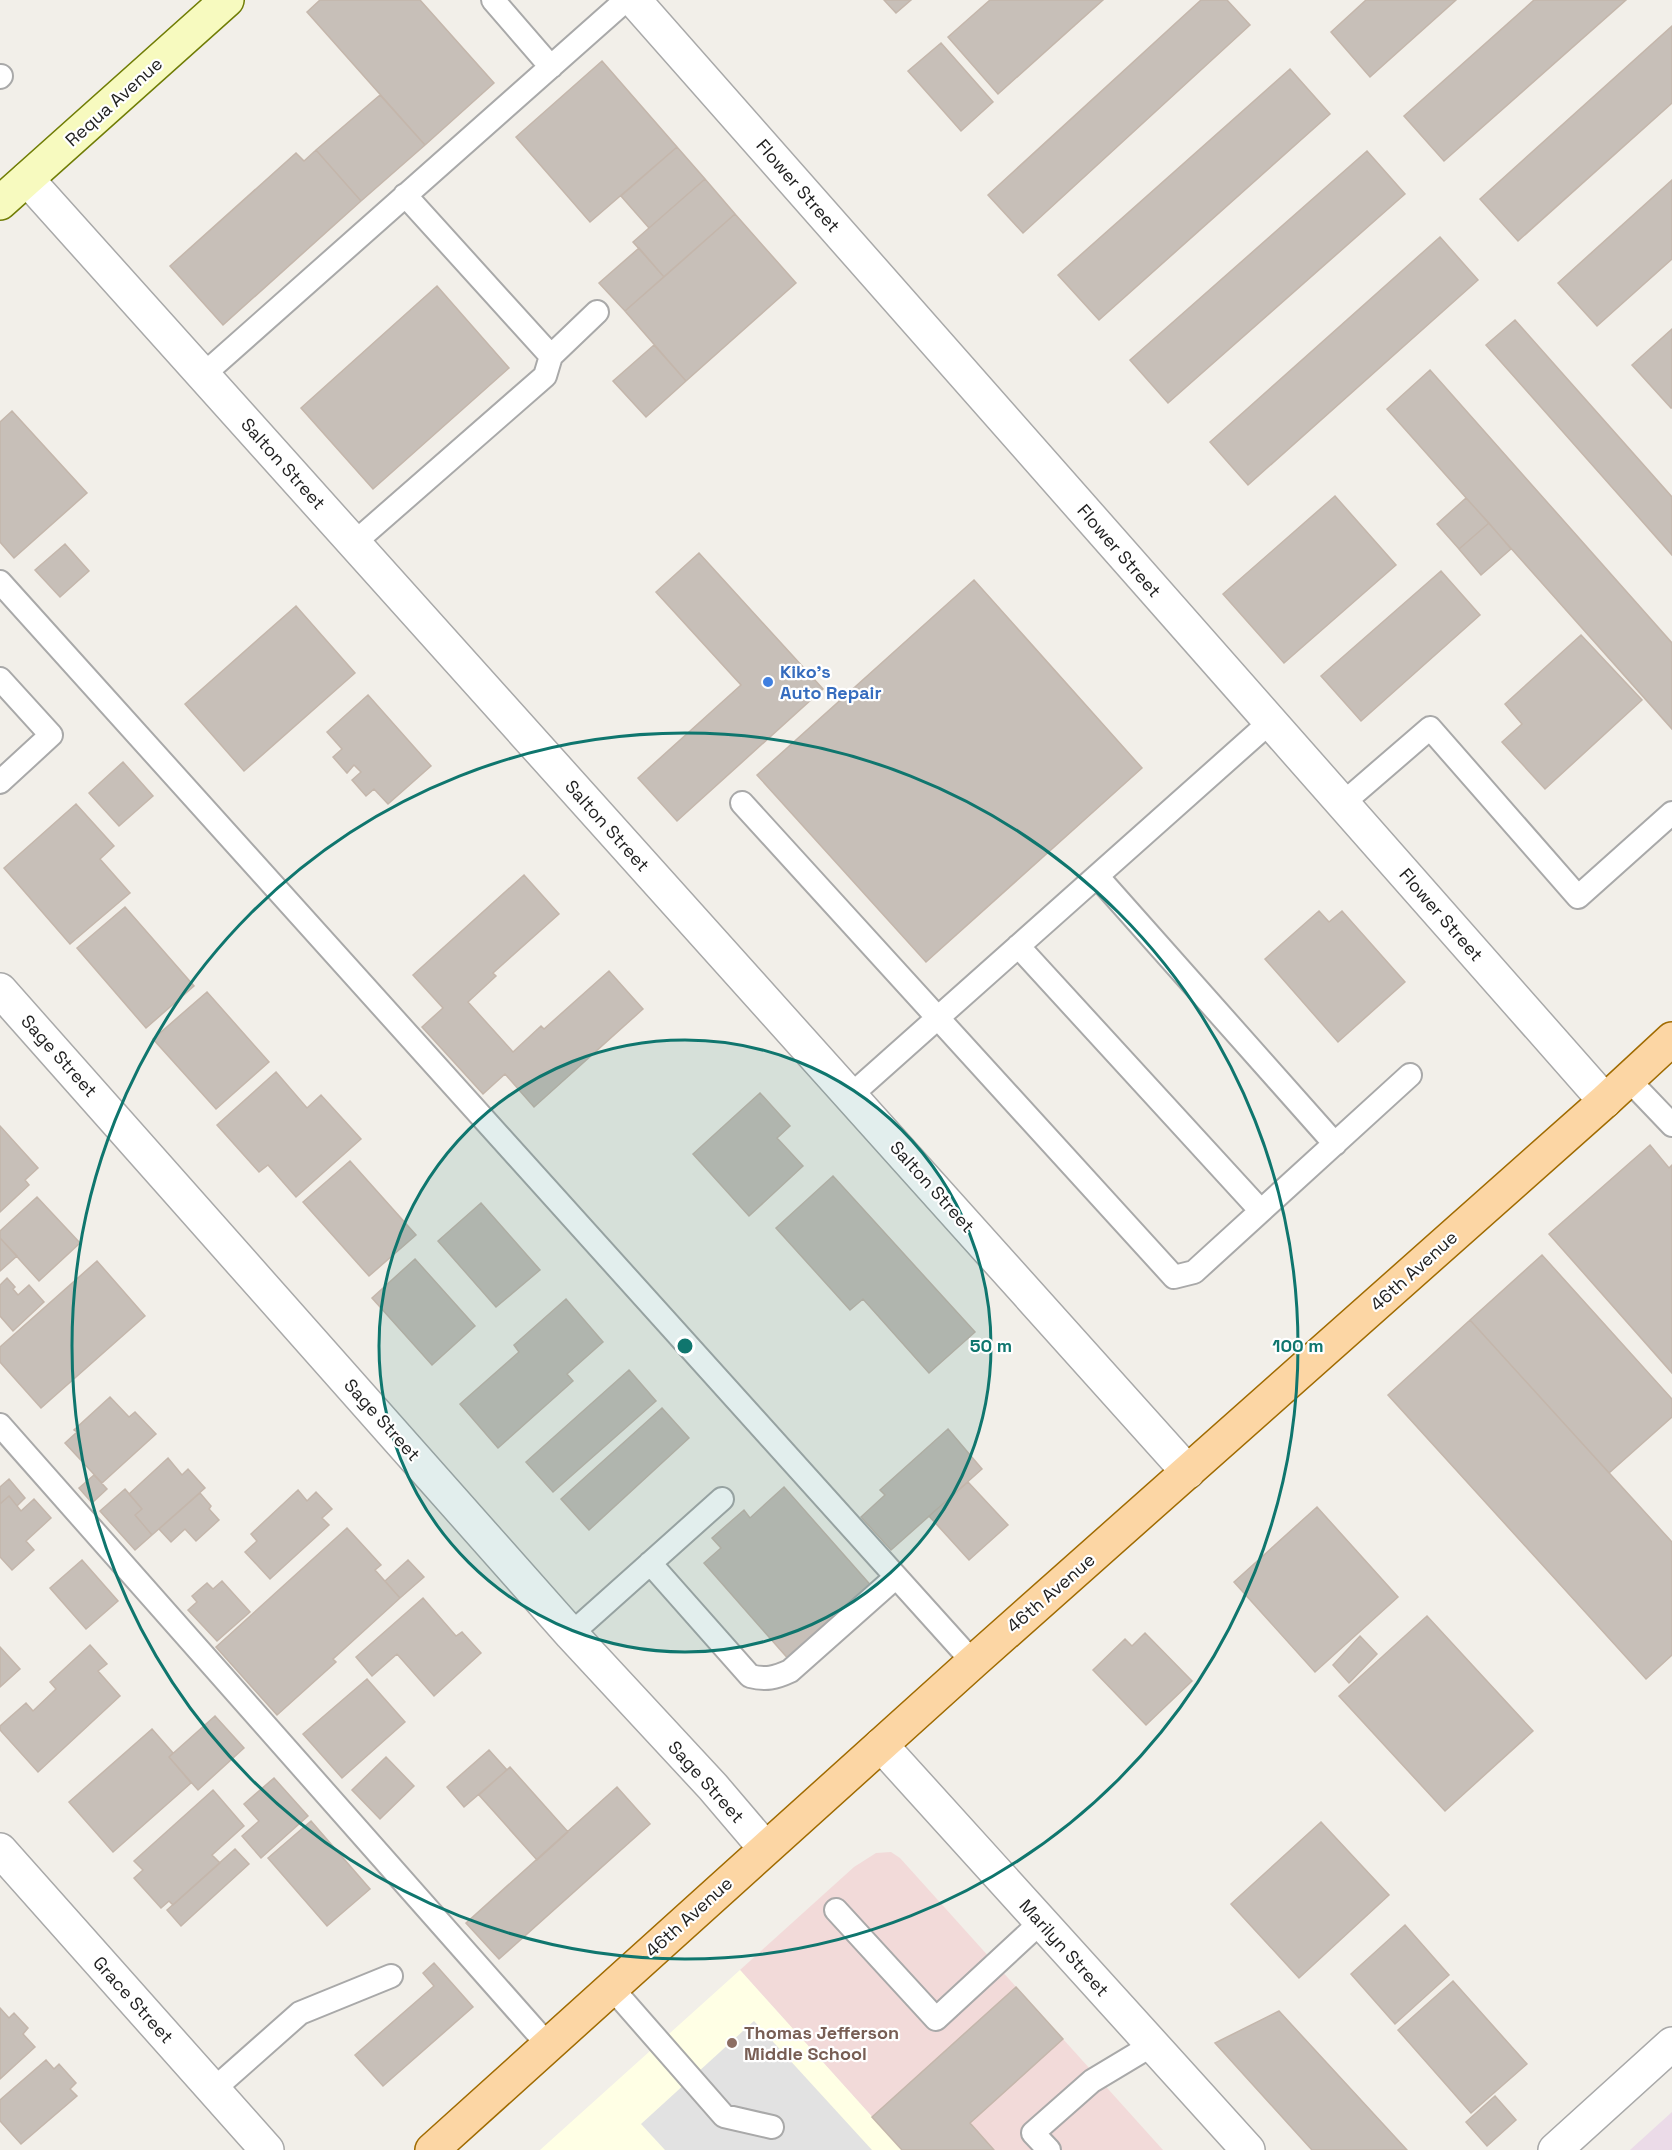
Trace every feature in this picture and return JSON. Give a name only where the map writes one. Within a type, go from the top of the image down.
[{"type":"main road","name":"46th Avenue","points":[[432,2150],[765,1848],[1672,1039]]},
{"type":"street","name":"Requa Avenue","points":[[0,203],[227,0]]},
{"type":"street","name":"Flower Street","points":[[634,0],[1342,804],[1617,1090]]},
{"type":"street","name":"Salton Street","points":[[27,179],[1188,1472]]},
{"type":"street","name":"Sage Street","points":[[0,990],[765,1848]]},
{"type":"street","name":"Marilyn Street","points":[[880,1745],[1248,2150]]},
{"type":"street","name":"Grace Street","points":[[0,1850],[267,2150]]},
{"type":"street","points":[[1555,2150],[1672,2044]]},
{"type":"lane","points":[[493,0],[551,67]]},
{"type":"lane","points":[[202,375],[626,0]]},
{"type":"lane","points":[[405,195],[551,356]]},
{"type":"lane","points":[[354,543],[545,376],[551,356],[597,312]]},
{"type":"lane","points":[[0,582],[973,1662]]},
{"type":"lane","points":[[0,679],[51,735],[0,782]]},
{"type":"lane","points":[[850,1096],[1270,722]]},
{"type":"lane","points":[[1342,804],[1430,728],[1578,897],[1672,813]]},
{"type":"lane","points":[[742,803],[1174,1277],[1194,1272],[1410,1075]]},
{"type":"lane","points":[[1097,876],[1335,1144]]},
{"type":"lane","points":[[1018,946],[1261,1211]]},
{"type":"lane","points":[[1617,1090],[1672,1125]]},
{"type":"lane","points":[[0,1425],[548,2045]]},
{"type":"lane","points":[[572,1634],[722,1499]]},
{"type":"lane","points":[[650,1563],[750,1676],[761,1679],[774,1679],[790,1671],[896,1577]]},
{"type":"lane","points":[[836,1910],[936,2019],[1041,1922]]},
{"type":"lane","points":[[213,2090],[300,2013],[391,1976]]},
{"type":"lane","points":[[611,1987],[724,2116],[772,2127]]},
{"type":"lane","points":[[1049,2150],[1033,2133],[1092,2081],[1152,2045]]},
{"type":"shaded area","points":[[891,1852],[900,1858],[1163,2150],[902,2150],[740,1970],[854,1867],[876,1853]]},
{"type":"shaded area","name":"Thomas Jefferson Middle School","points":[[740,1970],[902,2150],[540,2150]]},
{"type":"shaded area","points":[[754,2021],[872,2150],[665,2150],[641,2124]]},
{"type":"shaded area","points":[[1672,2112],[1672,2150],[1630,2150]]},
{"type":"building","points":[[320,0],[420,0],[494,83],[425,145],[307,12]]},
{"type":"building","points":[[884,0],[911,0],[896,13]]},
{"type":"building","points":[[990,0],[1103,0],[998,94],[948,37]]},
{"type":"building","points":[[1201,0],[1227,0],[1250,25],[1023,233],[988,195]]},
{"type":"building","points":[[1366,0],[1456,0],[1370,77],[1331,32]]},
{"type":"building","points":[[1534,0],[1626,0],[1444,161],[1404,116]]},
{"type":"building","points":[[1672,26],[1672,103],[1518,241],[1480,199]]},
{"type":"building","points":[[941,43],[993,102],[961,131],[908,71]]},
{"type":"building","points":[[602,61],[677,147],[590,222],[516,137]]},
{"type":"building","points":[[1290,69],[1330,114],[1099,320],[1058,275]]},
{"type":"building","points":[[380,95],[425,145],[361,201],[316,150]]},
{"type":"building","points":[[677,147],[705,179],[649,228],[621,196]]},
{"type":"building","points":[[316,150],[361,201],[223,325],[170,266],[296,153],[304,161]]},
{"type":"building","points":[[1367,151],[1405,194],[1168,403],[1130,360]]},
{"type":"building","points":[[705,179],[735,214],[664,277],[633,242]]},
{"type":"building","points":[[1672,180],[1672,259],[1597,326],[1558,283]]},
{"type":"building","points":[[735,214],[796,283],[686,381],[625,311]]},
{"type":"building","points":[[1440,237],[1478,280],[1248,485],[1210,442]]},
{"type":"building","points":[[639,248],[664,277],[625,311],[599,283]]},
{"type":"building","points":[[437,286],[509,368],[373,489],[301,408]]},
{"type":"building","points":[[1515,320],[1672,497],[1672,555],[1486,345]]},
{"type":"building","points":[[1672,329],[1672,408],[1671,408],[1632,365]]},
{"type":"building","points":[[654,345],[686,381],[646,417],[613,381]]},
{"type":"building","points":[[1430,370],[1672,643],[1672,729],[1387,409]]},
{"type":"building","points":[[12,411],[87,493],[14,558],[0,542],[0,422]]},
{"type":"building","points":[[1335,496],[1396,565],[1284,663],[1223,594]]},
{"type":"building","points":[[1466,498],[1489,523],[1459,549],[1437,524]]},
{"type":"building","points":[[1489,523],[1511,549],[1481,575],[1459,549]]},
{"type":"building","points":[[65,544],[89,571],[60,597],[35,570]]},
{"type":"building","points":[[699,553],[823,689],[677,821],[638,778],[741,685],[656,592]]},
{"type":"building","points":[[1441,571],[1480,615],[1361,721],[1321,676]]},
{"type":"building","points":[[974,580],[1142,768],[926,962],[757,775]]},
{"type":"building","points":[[296,606],[355,673],[244,771],[185,704]]},
{"type":"building","points":[[1581,635],[1642,700],[1545,789],[1502,742],[1522,724],[1505,704]]},
{"type":"building","points":[[368,695],[431,766],[388,804],[374,789],[366,796],[352,780],[361,772],[354,765],[347,773],[333,757],[342,749],[327,732]]},
{"type":"building","points":[[123,762],[153,796],[119,826],[89,793]]},
{"type":"building","points":[[76,804],[114,846],[100,859],[130,893],[70,944],[4,868]]},
{"type":"building","points":[[524,875],[559,914],[493,973],[496,976],[468,1002],[513,1052],[541,1026],[544,1029],[609,971],[643,1009],[534,1107],[505,1074],[483,1094],[422,1027],[443,1008],[413,975]]},
{"type":"building","points":[[125,907],[194,986],[146,1028],[77,948]]},
{"type":"building","points":[[1319,911],[1329,922],[1342,911],[1405,982],[1338,1042],[1265,959]]},
{"type":"building","points":[[207,992],[269,1062],[216,1109],[153,1039]]},
{"type":"building","points":[[276,1072],[307,1108],[321,1095],[361,1139],[296,1197],[268,1165],[259,1172],[217,1125]]},
{"type":"building","points":[[760,1093],[790,1126],[777,1138],[803,1166],[749,1216],[693,1154]]},
{"type":"building","points":[[0,1126],[38,1168],[25,1180],[29,1185],[0,1212]]},
{"type":"building","points":[[1650,1145],[1669,1168],[1672,1165],[1672,1373],[1549,1234]]},
{"type":"building","points":[[350,1161],[416,1235],[369,1276],[303,1202]]},
{"type":"building","points":[[833,1176],[975,1332],[929,1373],[863,1299],[850,1310],[776,1228]]},
{"type":"building","points":[[37,1197],[80,1243],[39,1281],[0,1238],[0,1231]]},
{"type":"building","points":[[481,1203],[540,1270],[496,1307],[438,1241]]},
{"type":"building","points":[[0,1238],[17,1256],[0,1271]]},
{"type":"building","points":[[1542,1255],[1672,1399],[1672,1417],[1609,1473],[1470,1320]]},
{"type":"building","points":[[415,1259],[475,1326],[432,1365],[372,1298]]},
{"type":"building","points":[[97,1261],[145,1316],[41,1408],[0,1362],[0,1347]]},
{"type":"building","points":[[7,1278],[15,1287],[13,1289],[18,1295],[29,1285],[44,1302],[13,1331],[0,1316],[0,1285]]},
{"type":"building","points":[[566,1299],[603,1342],[567,1374],[573,1381],[498,1448],[460,1404],[519,1352],[514,1345]]},
{"type":"building","points":[[1470,1320],[1672,1542],[1672,1655],[1646,1679],[1388,1395]]},
{"type":"building","points":[[629,1370],[656,1401],[553,1492],[526,1462]]},
{"type":"building","points":[[110,1397],[129,1417],[135,1412],[156,1434],[102,1483],[65,1443],[77,1432],[74,1430]]},
{"type":"building","points":[[662,1408],[689,1438],[589,1530],[561,1499]]},
{"type":"building","points":[[948,1429],[982,1469],[891,1550],[861,1517],[885,1495],[880,1490]]},
{"type":"building","points":[[168,1458],[182,1475],[188,1469],[205,1488],[152,1535],[135,1515],[142,1509],[129,1494]]},
{"type":"building","points":[[94,1475],[107,1489],[92,1503],[79,1488]]},
{"type":"building","points":[[9,1479],[25,1498],[17,1506],[9,1496],[0,1502],[0,1487]]},
{"type":"building","points":[[968,1482],[1008,1525],[969,1560],[929,1516]]},
{"type":"building","points":[[784,1487],[874,1589],[791,1662],[704,1563],[721,1548],[712,1538],[744,1510],[750,1518]]},
{"type":"building","points":[[125,1489],[142,1509],[135,1515],[152,1535],[135,1550],[100,1511]]},
{"type":"building","points":[[298,1490],[307,1501],[316,1492],[332,1509],[322,1518],[329,1525],[270,1579],[245,1552],[257,1541],[251,1534]]},
{"type":"building","points":[[200,1493],[211,1506],[209,1509],[219,1520],[196,1541],[185,1529],[171,1542],[159,1529]]},
{"type":"building","points":[[9,1496],[21,1511],[34,1499],[51,1518],[26,1541],[34,1550],[12,1570],[0,1557],[0,1504]]},
{"type":"building","points":[[1317,1507],[1398,1597],[1315,1672],[1234,1582]]},
{"type":"building","points":[[347,1528],[381,1565],[375,1570],[400,1598],[333,1659],[336,1662],[277,1715],[216,1647]]},
{"type":"building","points":[[82,1560],[118,1601],[86,1629],[50,1588]]},
{"type":"building","points":[[408,1560],[424,1577],[400,1598],[385,1581]]},
{"type":"building","points":[[222,1581],[250,1612],[217,1641],[188,1610],[197,1602],[192,1596],[207,1583],[213,1589]]},
{"type":"building","points":[[423,1598],[456,1636],[462,1632],[481,1653],[434,1696],[397,1654],[372,1676],[356,1657]]},
{"type":"building","points":[[1427,1616],[1533,1731],[1445,1811],[1339,1696]]},
{"type":"building","points":[[1145,1633],[1192,1681],[1146,1725],[1093,1670],[1125,1639],[1132,1646]]},
{"type":"building","points":[[1360,1636],[1377,1654],[1349,1683],[1333,1665]]},
{"type":"building","points":[[90,1645],[107,1664],[98,1671],[120,1696],[38,1772],[0,1730],[0,1726],[26,1703],[33,1711],[56,1689],[50,1682]]},
{"type":"building","points":[[0,1647],[20,1669],[0,1687]]},
{"type":"building","points":[[367,1679],[405,1722],[342,1778],[303,1734]]},
{"type":"building","points":[[215,1716],[244,1748],[198,1790],[169,1757]]},
{"type":"building","points":[[152,1729],[173,1753],[169,1757],[191,1783],[113,1852],[69,1802]]},
{"type":"building","points":[[489,1750],[507,1770],[464,1807],[447,1787]]},
{"type":"building","points":[[386,1757],[414,1786],[380,1819],[352,1790]]},
{"type":"building","points":[[510,1767],[568,1832],[537,1860],[479,1795]]},
{"type":"building","points":[[274,1778],[308,1816],[261,1858],[242,1836],[259,1821],[244,1804]]},
{"type":"building","points":[[617,1787],[650,1824],[499,1959],[466,1923]]},
{"type":"building","points":[[213,1790],[244,1826],[212,1855],[220,1863],[173,1905],[169,1901],[161,1908],[134,1878],[143,1870],[134,1861]]},
{"type":"building","points":[[311,1821],[370,1889],[327,1926],[268,1858]]},
{"type":"building","points":[[1321,1822],[1389,1895],[1299,1978],[1231,1904]]},
{"type":"building","points":[[235,1849],[249,1864],[181,1926],[167,1910]]},
{"type":"building","points":[[1405,1925],[1449,1975],[1395,2024],[1351,1974]]},
{"type":"building","points":[[434,1963],[473,2007],[383,2086],[355,2055],[434,1986],[423,1973]]},
{"type":"building","points":[[1453,1981],[1527,2064],[1471,2113],[1398,2030]]},
{"type":"building","points":[[1016,1987],[1063,2039],[970,2123],[994,2150],[902,2150],[872,2117]]},
{"type":"building","points":[[0,2008],[9,2018],[14,2013],[28,2028],[23,2034],[35,2047],[0,2079]]},
{"type":"building","points":[[1279,2011],[1407,2150],[1312,2150],[1215,2043]]},
{"type":"building","points":[[46,2060],[54,2069],[59,2064],[76,2083],[70,2089],[77,2096],[21,2144],[0,2121],[0,2100]]},
{"type":"building","points":[[1495,2096],[1516,2120],[1487,2146],[1466,2122]]},
{"type":"place","name":"Kiko's Auto Repair","points":[[768,682]]},
{"type":"place","name":"Thomas Jefferson Middle School","points":[[732,2043]]}]
